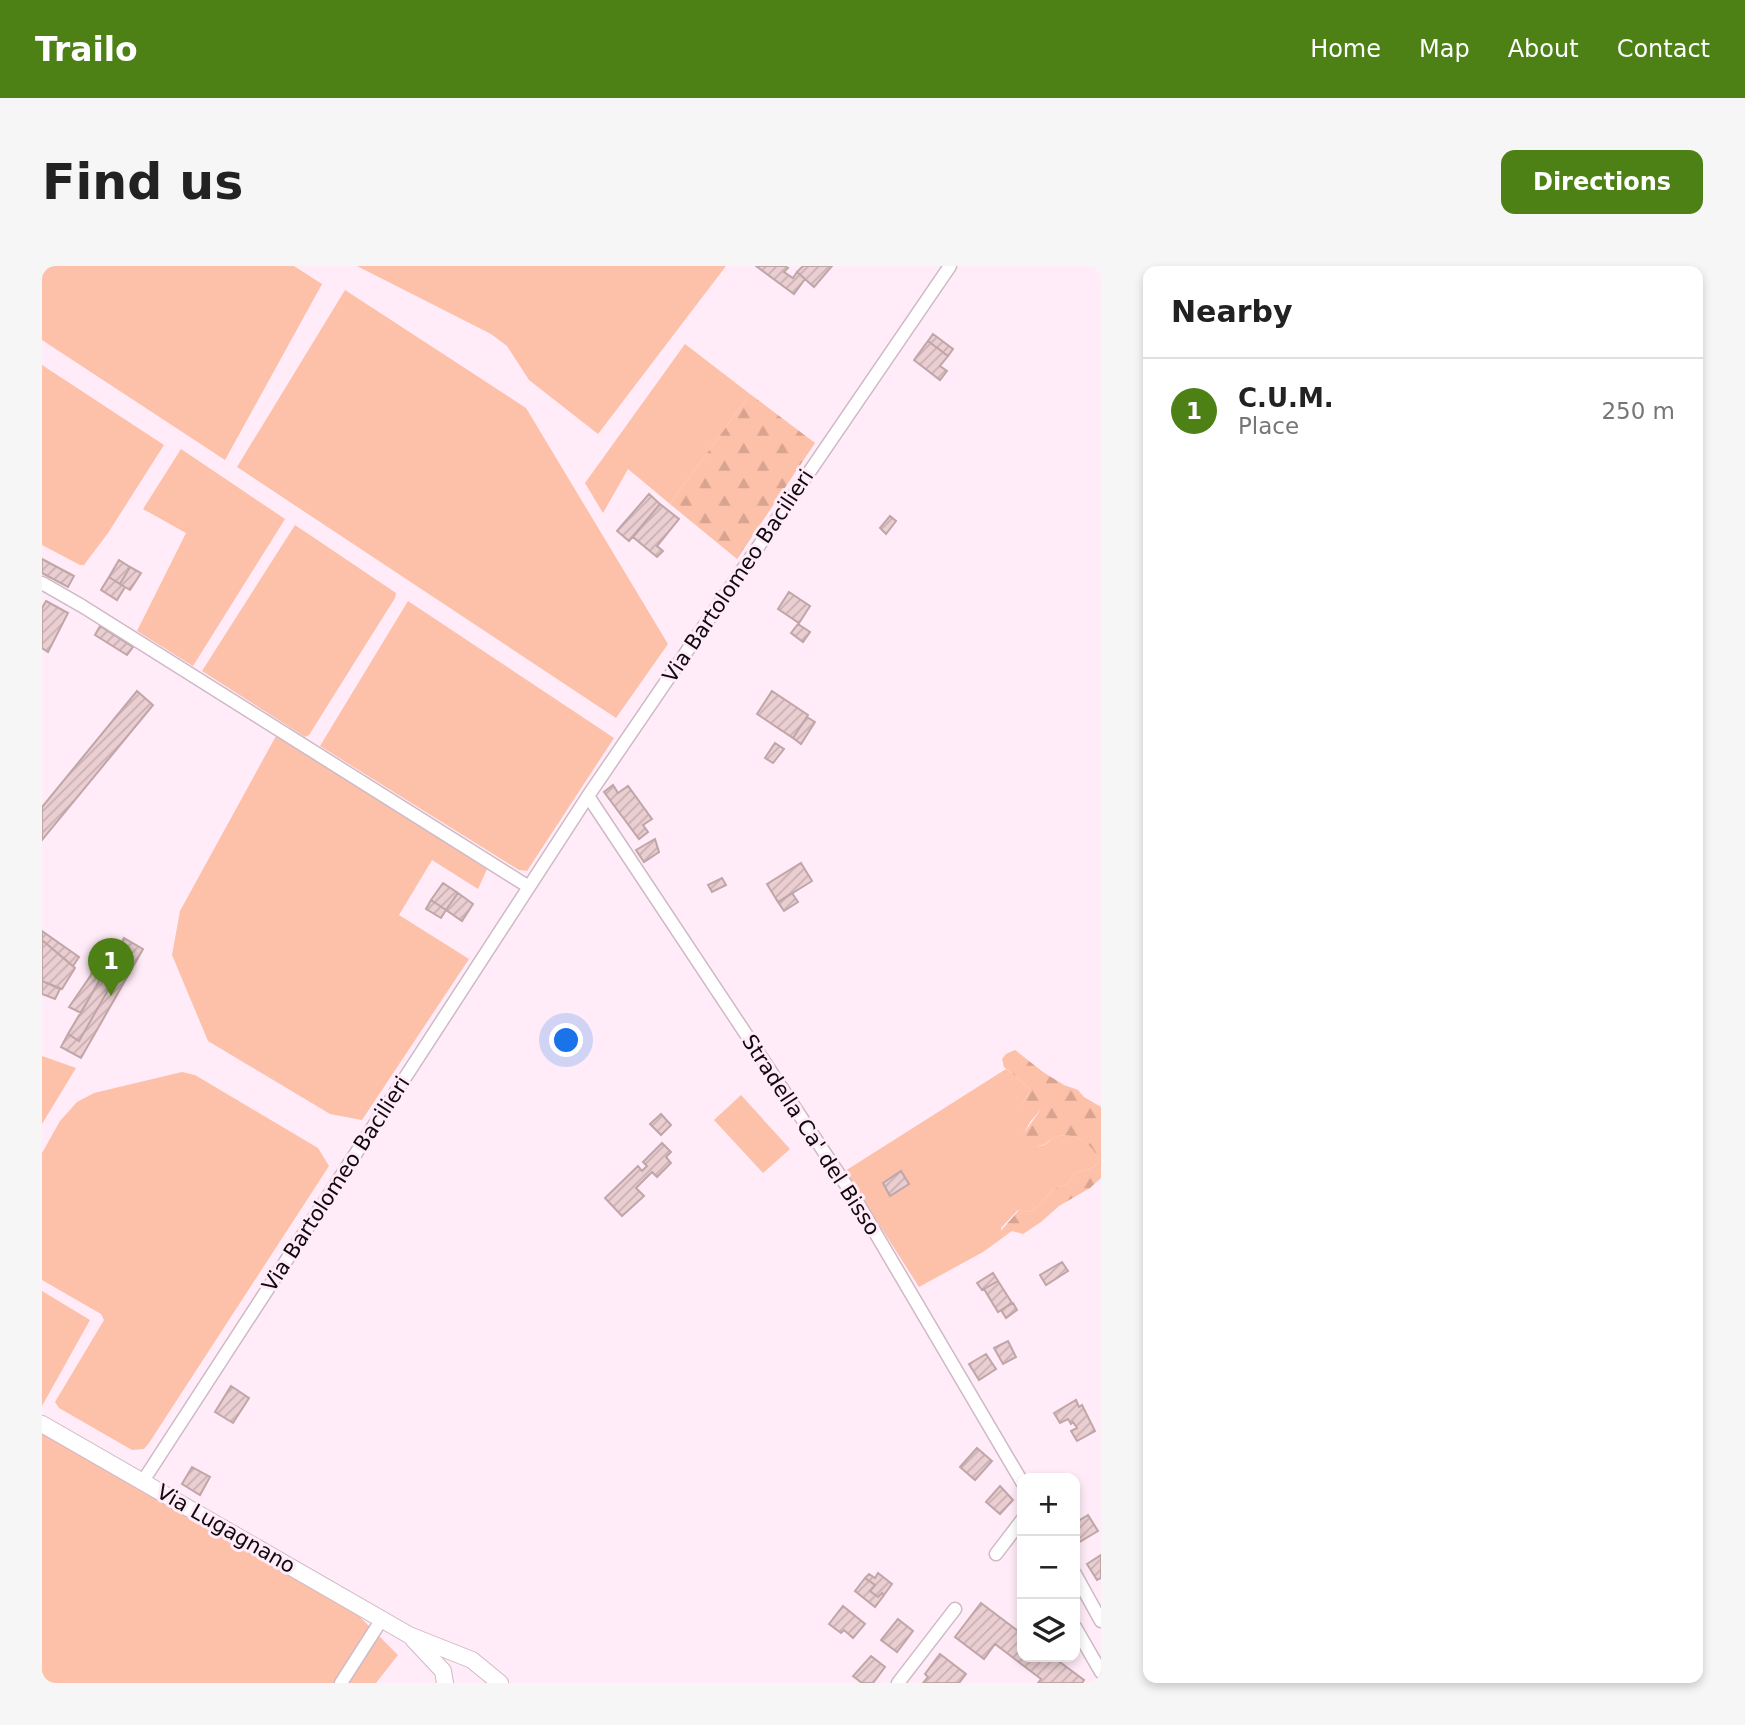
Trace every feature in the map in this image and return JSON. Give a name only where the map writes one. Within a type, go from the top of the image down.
[{"type":"main road","name":"Via Lugagnano","points":[[42,1424],[409,1635],[466,1657],[477,1675],[500,1683]]},
{"type":"main road","name":"Via Lugagnano","points":[[409,1635],[444,1677]]},
{"type":"main road","name":"Via Lugagnano","points":[[444,1677],[448,1661],[458,1656]]},
{"type":"street","name":"Via Bartolomeo Bacilieri","points":[[143,1482],[588,796],[950,266]]},
{"type":"street","points":[[42,583],[529,887]]},
{"type":"street","name":"Stradella Ca' del Bisso","points":[[588,796],[856,1200],[1017,1474]]},
{"type":"street","points":[[996,1554],[1017,1527]]},
{"type":"street","points":[[1080,1583],[1100,1620],[1080,1627]]},
{"type":"street","points":[[898,1683],[955,1609]]},
{"type":"street","points":[[341,1683],[382,1619]]},
{"type":"street","points":[[1080,1635],[1101,1672]]},
{"type":"green space","points":[[42,266],[294,266],[322,284],[225,460],[42,340]]},
{"type":"green space","points":[[357,266],[726,266],[598,434],[529,380],[507,346],[491,334]]},
{"type":"green space","points":[[345,290],[526,408],[668,644],[616,718],[237,467]]},
{"type":"green space","points":[[685,344],[750,394],[670,504],[628,469],[603,513],[585,483]]},
{"type":"green space","points":[[42,365],[164,445],[108,533],[84,565],[42,545]]},
{"type":"green space","points":[[750,394],[815,443],[737,559],[670,504]]},
{"type":"green space","points":[[181,449],[285,519],[193,666],[137,631],[186,533],[143,509]]},
{"type":"green space","points":[[295,525],[396,593],[309,735],[305,737],[202,671]]},
{"type":"green space","points":[[408,601],[614,738],[527,871],[519,870],[320,746]]},
{"type":"green space","points":[[276,736],[487,869],[478,889],[432,860],[399,915],[469,959],[362,1120],[330,1114],[208,1041],[172,955],[180,911]]},
{"type":"green space","points":[[1015,1050],[1043,1072],[1078,1090],[1101,1107],[1101,1178],[1023,1234],[1012,1231],[1002,1236],[999,1233],[1019,1210],[1028,1212],[1035,1209],[1055,1188],[1067,1184],[1075,1173],[1094,1167],[1099,1162],[1093,1150],[1075,1137],[1061,1135],[1038,1146],[1020,1139],[1041,1109],[1025,1108],[1023,1104],[1030,1089],[1004,1067],[1002,1059]]},
{"type":"green space","points":[[42,1056],[76,1068],[42,1124]]},
{"type":"green space","points":[[1006,1069],[1030,1089],[1023,1104],[1025,1107],[1042,1108],[1021,1139],[1038,1146],[1061,1135],[1075,1137],[1094,1150],[1099,1162],[1094,1167],[1075,1173],[1067,1184],[1055,1188],[1035,1209],[1028,1212],[1018,1210],[1001,1228],[1002,1236],[1012,1231],[983,1252],[919,1287],[845,1171]]},
{"type":"green space","points":[[182,1072],[195,1075],[318,1148],[329,1166],[149,1443],[144,1449],[132,1450],[59,1408],[55,1402],[104,1320],[101,1314],[42,1280],[42,1153],[60,1121],[77,1102],[94,1093]]},
{"type":"green space","points":[[741,1095],[790,1149],[763,1173],[714,1120]]},
{"type":"green space","points":[[42,1291],[90,1320],[42,1406]]},
{"type":"green space","points":[[42,1431],[349,1606],[398,1655],[376,1683],[42,1683]]},
{"type":"building","points":[[756,266],[785,266],[788,268],[784,272],[793,278],[797,272],[805,279],[794,294]]},
{"type":"building","points":[[803,266],[832,266],[814,287],[797,272]]},
{"type":"building","points":[[933,334],[953,349],[948,356],[928,341]]},
{"type":"building","points":[[928,341],[948,356],[940,366],[947,371],[940,380],[914,360]]},
{"type":"building","points":[[649,494],[660,504],[629,541],[617,531]]},
{"type":"building","points":[[660,504],[679,519],[657,546],[663,551],[657,557],[633,537]]},
{"type":"building","points":[[890,516],[896,521],[886,534],[880,528]]},
{"type":"building","points":[[42,559],[74,576],[68,587],[42,573]]},
{"type":"building","points":[[119,560],[130,567],[120,584],[109,577]]},
{"type":"building","points":[[130,567],[141,573],[130,590],[120,584]]},
{"type":"building","points":[[109,577],[125,587],[117,600],[101,590]]},
{"type":"building","points":[[789,592],[810,606],[799,623],[778,609]]},
{"type":"building","points":[[46,601],[68,613],[48,652],[42,648],[42,608]]},
{"type":"building","points":[[798,624],[810,632],[803,642],[791,633]]},
{"type":"building","points":[[100,626],[133,647],[127,655],[95,635]]},
{"type":"building","points":[[137,691],[153,705],[42,840],[42,807]]},
{"type":"building","points":[[772,691],[808,715],[793,738],[757,714]]},
{"type":"building","points":[[807,717],[815,722],[801,744],[793,738]]},
{"type":"building","points":[[775,743],[784,749],[773,763],[765,758]]},
{"type":"building","points":[[613,785],[618,793],[628,786],[652,819],[643,825],[648,832],[639,839],[604,792]]},
{"type":"building","points":[[655,839],[659,852],[644,862],[636,850]]},
{"type":"building","points":[[801,863],[812,881],[778,902],[767,884]]},
{"type":"building","points":[[722,878],[726,885],[712,892],[708,885]]},
{"type":"building","points":[[443,883],[458,893],[446,910],[431,900]]},
{"type":"building","points":[[458,893],[473,904],[462,921],[446,910]]},
{"type":"building","points":[[792,893],[798,902],[784,911],[778,902]]},
{"type":"building","points":[[431,900],[446,910],[441,918],[426,909]]},
{"type":"building","points":[[42,931],[79,957],[73,966],[42,940]]},
{"type":"building","points":[[124,938],[143,949],[81,1058],[61,1047],[68,1034],[79,1041],[127,957],[117,951]]},
{"type":"building","points":[[42,940],[75,968],[62,989],[42,981]]},
{"type":"building","points":[[117,951],[127,957],[79,1041],[68,1034]]},
{"type":"building","points":[[93,966],[103,974],[81,1013],[69,1007],[91,975]]},
{"type":"building","points":[[42,981],[60,989],[55,999],[42,994]]},
{"type":"building","points":[[661,1114],[671,1125],[661,1135],[650,1124]]},
{"type":"building","points":[[662,1143],[671,1152],[666,1157],[671,1163],[657,1177],[652,1172],[636,1188],[644,1196],[622,1216],[605,1198],[638,1166],[642,1171],[647,1166],[643,1162]]},
{"type":"building","points":[[901,1171],[909,1184],[890,1196],[883,1183]]},
{"type":"building","points":[[1062,1262],[1068,1271],[1046,1285],[1040,1275]]},
{"type":"building","points":[[993,1273],[998,1281],[982,1290],[977,1283]]},
{"type":"building","points":[[998,1281],[1012,1303],[998,1312],[984,1289]]},
{"type":"building","points":[[1013,1303],[1017,1310],[1006,1318],[1001,1310]]},
{"type":"building","points":[[1008,1341],[1016,1357],[1003,1364],[994,1348]]},
{"type":"building","points":[[986,1354],[996,1369],[979,1380],[969,1364]]},
{"type":"building","points":[[231,1386],[249,1398],[233,1423],[215,1412]]},
{"type":"building","points":[[1076,1400],[1079,1407],[1082,1405],[1095,1431],[1077,1441],[1071,1431],[1077,1428],[1073,1422],[1071,1424],[1068,1419],[1060,1423],[1054,1413]]},
{"type":"building","points":[[977,1448],[992,1461],[975,1480],[960,1467]]},
{"type":"building","points":[[192,1467],[210,1477],[200,1495],[182,1484]]},
{"type":"building","points":[[1000,1486],[1013,1500],[1000,1514],[986,1502]]},
{"type":"building","points":[[1088,1515],[1098,1531],[1080,1542],[1080,1536],[1080,1520]]},
{"type":"building","points":[[1101,1555],[1101,1578],[1097,1580],[1087,1564]]},
{"type":"building","points":[[878,1573],[892,1584],[884,1595],[882,1593],[878,1597],[870,1591],[875,1585],[865,1578],[869,1574],[875,1578]]},
{"type":"building","points":[[865,1578],[875,1585],[870,1591],[878,1597],[882,1593],[884,1595],[875,1607],[855,1591]]},
{"type":"building","points":[[981,1603],[1017,1630],[1017,1661],[995,1644],[984,1659],[955,1637]]},
{"type":"building","points":[[843,1606],[865,1624],[853,1638],[844,1630],[841,1633],[829,1624]]},
{"type":"building","points":[[898,1619],[913,1631],[897,1652],[881,1640]]},
{"type":"building","points":[[940,1654],[966,1674],[959,1683],[923,1683],[928,1677],[925,1674]]},
{"type":"building","points":[[871,1656],[885,1667],[873,1683],[862,1683],[853,1676]]},
{"type":"building","points":[[1019,1662],[1060,1662],[1084,1680],[1082,1683],[1038,1683],[1041,1679]]},
{"type":"place","name":"C.U.M.","points":[[111,996]]}]
